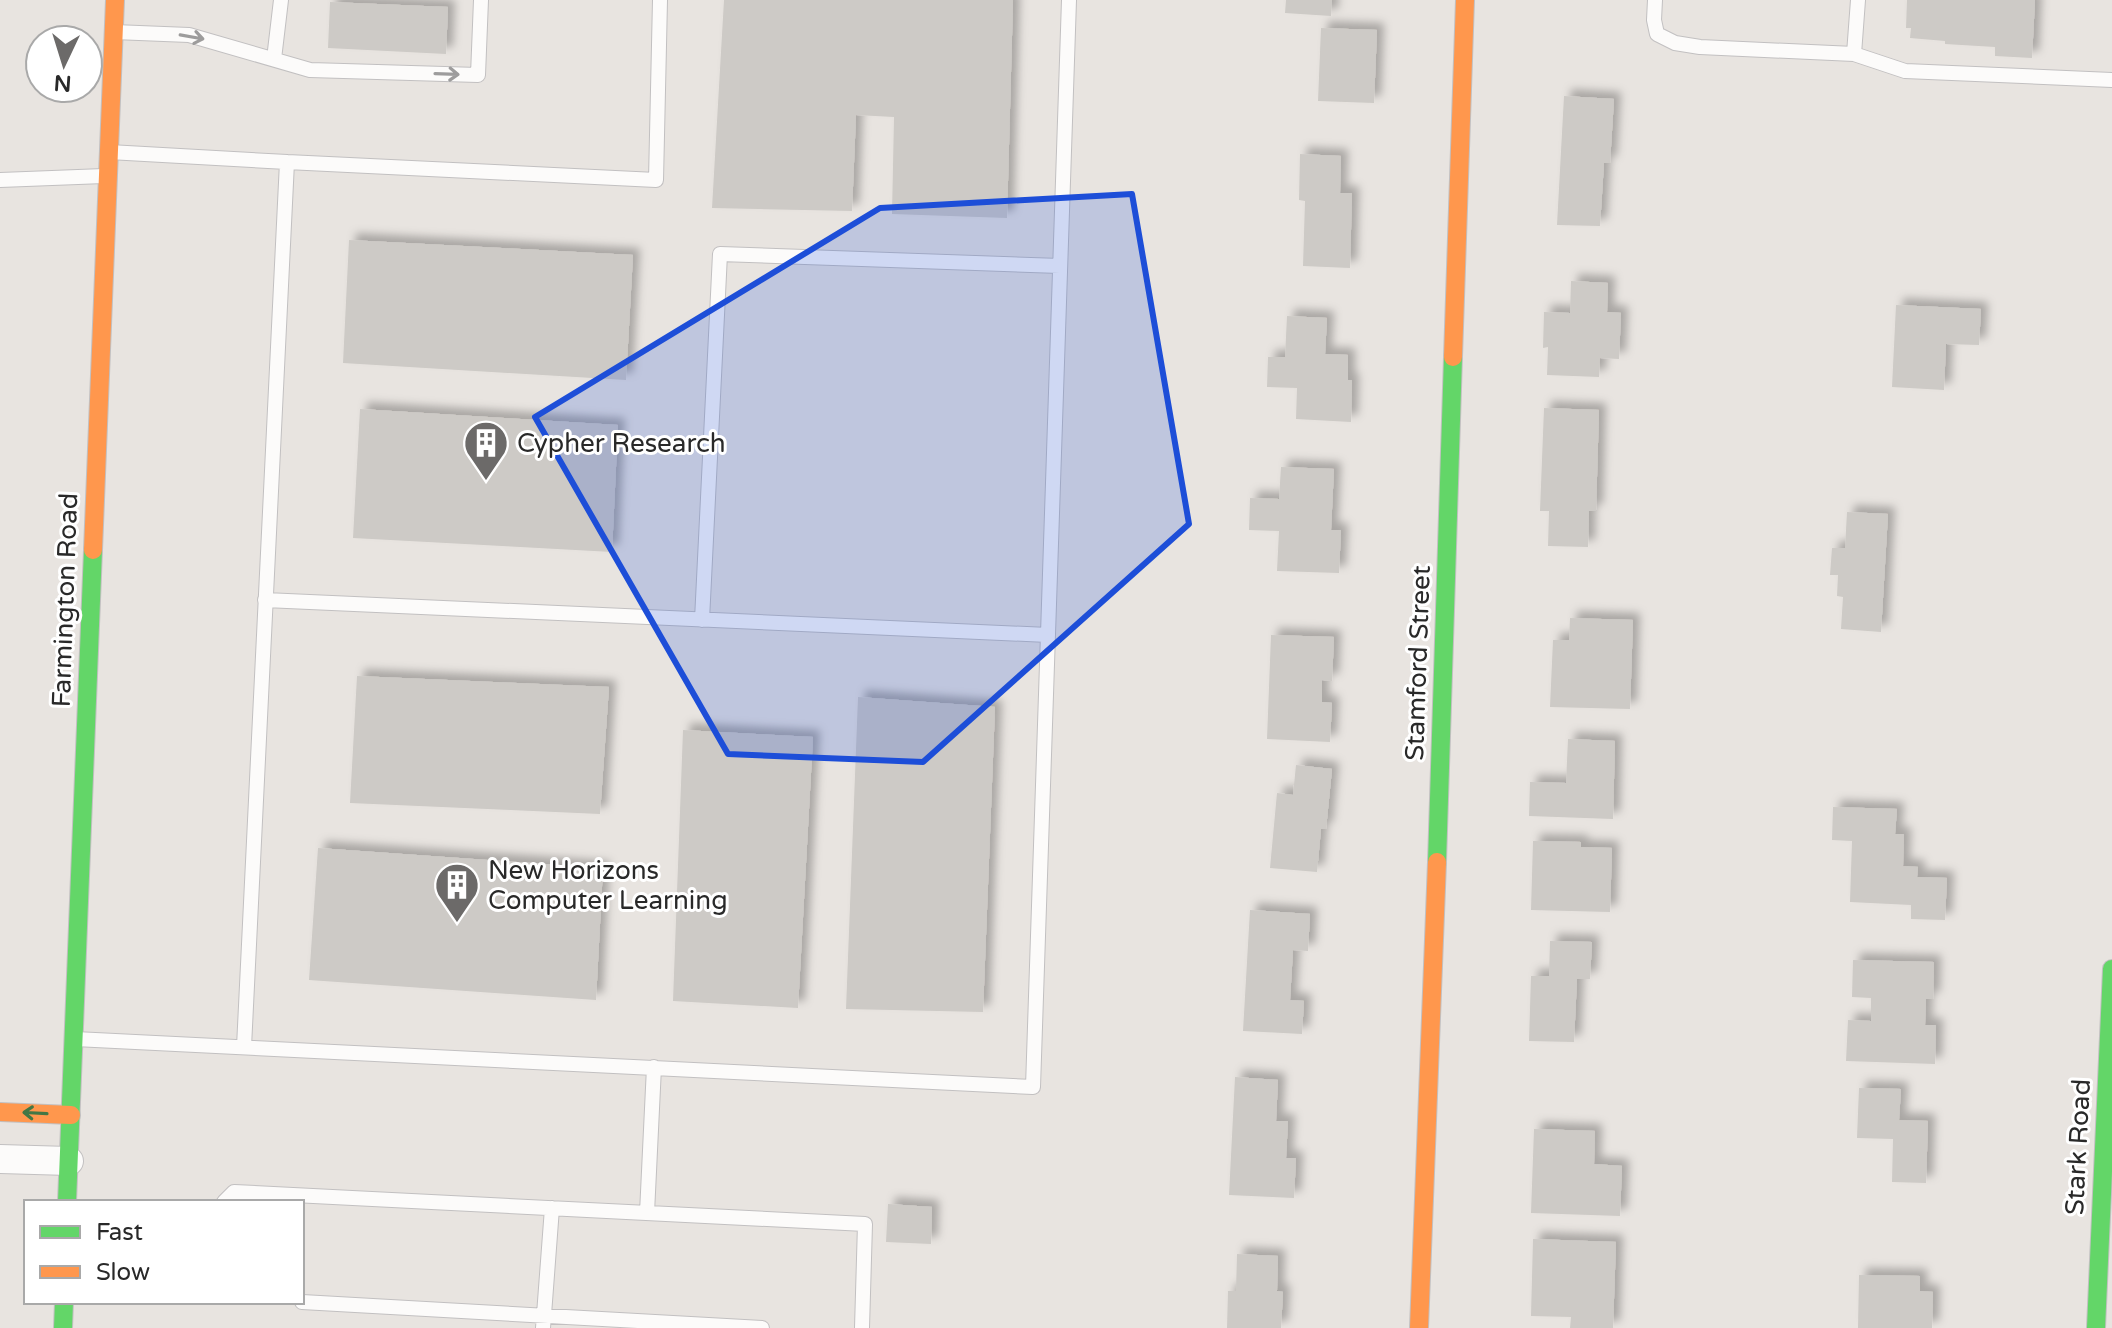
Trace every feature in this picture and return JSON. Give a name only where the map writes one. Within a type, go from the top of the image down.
[{"type":"street","name":"Farmington Road","points":[[67,1200],[115,0]]},
{"type":"street","name":"Stamford Street","points":[[1419,1328],[1431,1051],[1465,0]]},
{"type":"street","name":"Stark Road","points":[[2096,1328],[2112,969]]},
{"type":"street","points":[[0,1112],[71,1115]]},
{"type":"street","points":[[0,1159],[69,1161]]},
{"type":"street","points":[[63,1328],[64,1304]]},
{"type":"lane","points":[[274,59],[281,0]]},
{"type":"lane","points":[[114,32],[189,35],[310,70],[478,75],[481,0]]},
{"type":"lane","points":[[109,152],[656,180],[660,0]]},
{"type":"lane","points":[[74,1039],[1033,1087],[1069,0]]},
{"type":"lane","points":[[1655,0],[1657,34],[1675,43],[1700,47],[1854,54],[1905,71],[2112,80]]},
{"type":"lane","points":[[1854,54],[1858,0]]},
{"type":"lane","points":[[244,1047],[287,162]]},
{"type":"lane","points":[[0,180],[108,176]]},
{"type":"lane","points":[[702,620],[720,254],[1060,266]]},
{"type":"lane","points":[[265,600],[1048,635]]},
{"type":"lane","points":[[647,1213],[654,1067]]},
{"type":"lane","points":[[226,1200],[234,1192],[865,1224],[862,1328]]},
{"type":"lane","points":[[543,1322],[552,1208]]},
{"type":"lane","points":[[304,1302],[543,1322],[762,1328]]},
{"type":"highlighted area","points":[[1132,194],[1189,524],[923,762],[728,754],[535,417],[880,208]]},
{"type":"building","points":[[724,0],[1013,0],[1007,218],[892,214],[894,117],[856,115],[852,211],[712,208]]},
{"type":"building","points":[[1286,0],[1332,0],[1331,16],[1285,13]]},
{"type":"building","points":[[1907,0],[2035,0],[2032,58],[1995,56],[1995,47],[1910,38],[1911,28],[1906,28]]},
{"type":"building","points":[[330,2],[448,7],[446,54],[328,48]]},
{"type":"building","points":[[1321,28],[1377,30],[1374,103],[1318,101]]},
{"type":"building","points":[[1564,96],[1614,99],[1610,163],[1604,163],[1600,226],[1557,225]]},
{"type":"building","points":[[1300,154],[1341,156],[1340,193],[1352,193],[1350,268],[1303,266],[1305,201],[1299,200]]},
{"type":"building","points":[[349,240],[633,255],[626,380],[343,363]]},
{"type":"building","points":[[1571,281],[1608,283],[1607,312],[1621,313],[1619,359],[1600,358],[1599,377],[1547,375],[1548,347],[1543,348],[1544,312],[1570,313]]},
{"type":"building","points":[[1896,305],[1981,309],[1979,345],[1946,344],[1944,390],[1892,387]]},
{"type":"building","points":[[1287,316],[1327,318],[1325,354],[1348,355],[1348,380],[1352,380],[1351,422],[1296,419],[1297,388],[1267,387],[1268,357],[1285,357]]},
{"type":"building","points":[[1544,408],[1599,410],[1596,511],[1589,511],[1588,547],[1548,546],[1549,511],[1540,511]]},
{"type":"building","name":"Cypher Research","points":[[360,409],[618,425],[612,552],[353,538]]},
{"type":"building","points":[[1281,467],[1334,469],[1331,530],[1341,530],[1339,573],[1277,571],[1279,531],[1249,530],[1250,498],[1279,499]]},
{"type":"building","points":[[1847,512],[1888,514],[1881,632],[1841,629],[1843,597],[1837,596],[1838,575],[1830,575],[1832,548],[1845,548]]},
{"type":"building","points":[[1570,618],[1633,620],[1630,709],[1550,707],[1553,640],[1569,640]]},
{"type":"building","points":[[1271,635],[1334,637],[1332,681],[1322,680],[1322,702],[1332,703],[1330,742],[1267,739]]},
{"type":"building","points":[[357,676],[609,687],[600,814],[350,803]]},
{"type":"building","points":[[858,697],[995,707],[983,1012],[846,1009]]},
{"type":"building","points":[[683,730],[813,737],[798,1008],[673,1001]]},
{"type":"building","points":[[1568,739],[1615,741],[1613,819],[1529,816],[1530,782],[1566,783]]},
{"type":"building","points":[[1296,765],[1332,769],[1326,829],[1321,829],[1317,872],[1270,868],[1277,793],[1293,795]]},
{"type":"building","points":[[1833,807],[1897,809],[1895,834],[1904,834],[1903,866],[1918,867],[1917,877],[1947,878],[1945,920],[1911,919],[1911,905],[1850,902],[1852,841],[1832,840]]},
{"type":"building","points":[[1533,841],[1581,842],[1581,847],[1612,848],[1610,912],[1531,910]]},
{"type":"building","name":"New Horizons Computer Learning","points":[[318,848],[603,868],[596,1000],[309,980]]},
{"type":"building","points":[[1250,910],[1310,914],[1308,951],[1293,950],[1290,1000],[1304,1001],[1302,1034],[1243,1031]]},
{"type":"building","points":[[1550,941],[1592,942],[1590,979],[1577,979],[1574,1042],[1529,1041],[1531,976],[1549,976]]},
{"type":"building","points":[[1853,960],[1934,962],[1933,999],[1926,999],[1925,1025],[1936,1025],[1935,1064],[1846,1061],[1848,1020],[1871,1021],[1871,998],[1852,997]]},
{"type":"building","points":[[1235,1077],[1278,1080],[1276,1121],[1288,1121],[1286,1158],[1296,1158],[1294,1198],[1229,1195]]},
{"type":"building","points":[[1859,1088],[1901,1089],[1899,1120],[1928,1121],[1926,1183],[1892,1182],[1893,1139],[1857,1138]]},
{"type":"building","points":[[1534,1129],[1595,1131],[1594,1164],[1622,1166],[1620,1216],[1531,1213]]},
{"type":"building","points":[[888,1204],[932,1207],[931,1244],[886,1242]]},
{"type":"building","points":[[1533,1239],[1616,1242],[1613,1328],[1570,1328],[1571,1317],[1531,1316]]},
{"type":"building","points":[[1237,1254],[1278,1256],[1277,1291],[1283,1292],[1281,1328],[1227,1328],[1228,1291],[1236,1291]]},
{"type":"building","points":[[1859,1275],[1920,1276],[1920,1291],[1933,1292],[1932,1328],[1858,1328]]},
{"type":"traffic: fast","points":[[1437,862],[1453,357]]},
{"type":"traffic: fast","points":[[67,1200],[93,550]]},
{"type":"traffic: fast","points":[[2096,1328],[2112,969]]},
{"type":"traffic: fast","points":[[63,1328],[64,1304]]},
{"type":"traffic: slow","points":[[93,550],[115,0]]},
{"type":"traffic: slow","points":[[1453,357],[1465,0]]},
{"type":"traffic: slow","points":[[1419,1328],[1437,862]]},
{"type":"traffic: slow","points":[[0,1112],[71,1115]]},
{"type":"place","name":"Cypher Research","points":[[486,482]]},
{"type":"place","name":"New Horizons Computer Learning","points":[[457,924]]}]
